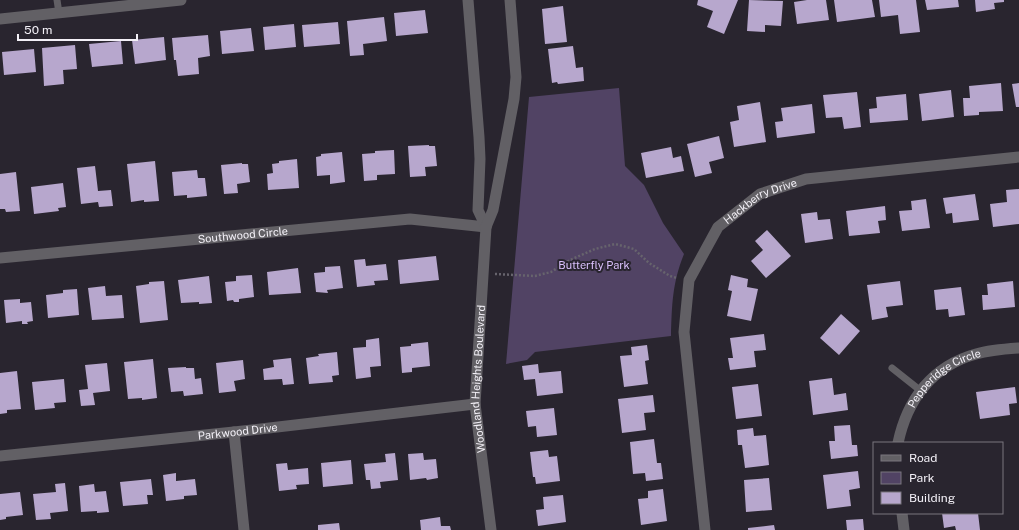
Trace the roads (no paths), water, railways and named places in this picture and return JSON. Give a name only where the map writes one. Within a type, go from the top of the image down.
[{"type":"street","points":[[0,19],[181,0]]},
{"type":"street","name":"Woodland Heights Boulevard","points":[[468,0],[480,136],[478,210],[486,226]]},
{"type":"street","name":"Woodland Heights Boulevard","points":[[491,530],[475,404],[486,226],[493,210],[514,98],[516,61],[510,0]]},
{"type":"street","name":"Hackberry Drive","points":[[705,530],[684,332],[689,280],[718,227],[760,194],[806,179],[1019,157]]},
{"type":"street","name":"Southwood Circle","points":[[0,258],[410,219],[486,226]]},
{"type":"street","name":"Pepperidge Circle","points":[[898,442],[905,416],[921,390],[932,378],[958,360],[986,351],[1019,348]]},
{"type":"street","name":"Parkwood Drive","points":[[0,456],[234,432],[475,404]]},
{"type":"street","points":[[234,432],[244,530]]},
{"type":"street","points":[[902,514],[904,530]]},
{"type":"lane","points":[[57,0],[59,13]]},
{"type":"lane","points":[[892,368],[921,390]]},
{"type":"park label","name":"Butterfly Park","points":[[594,265]]}]
